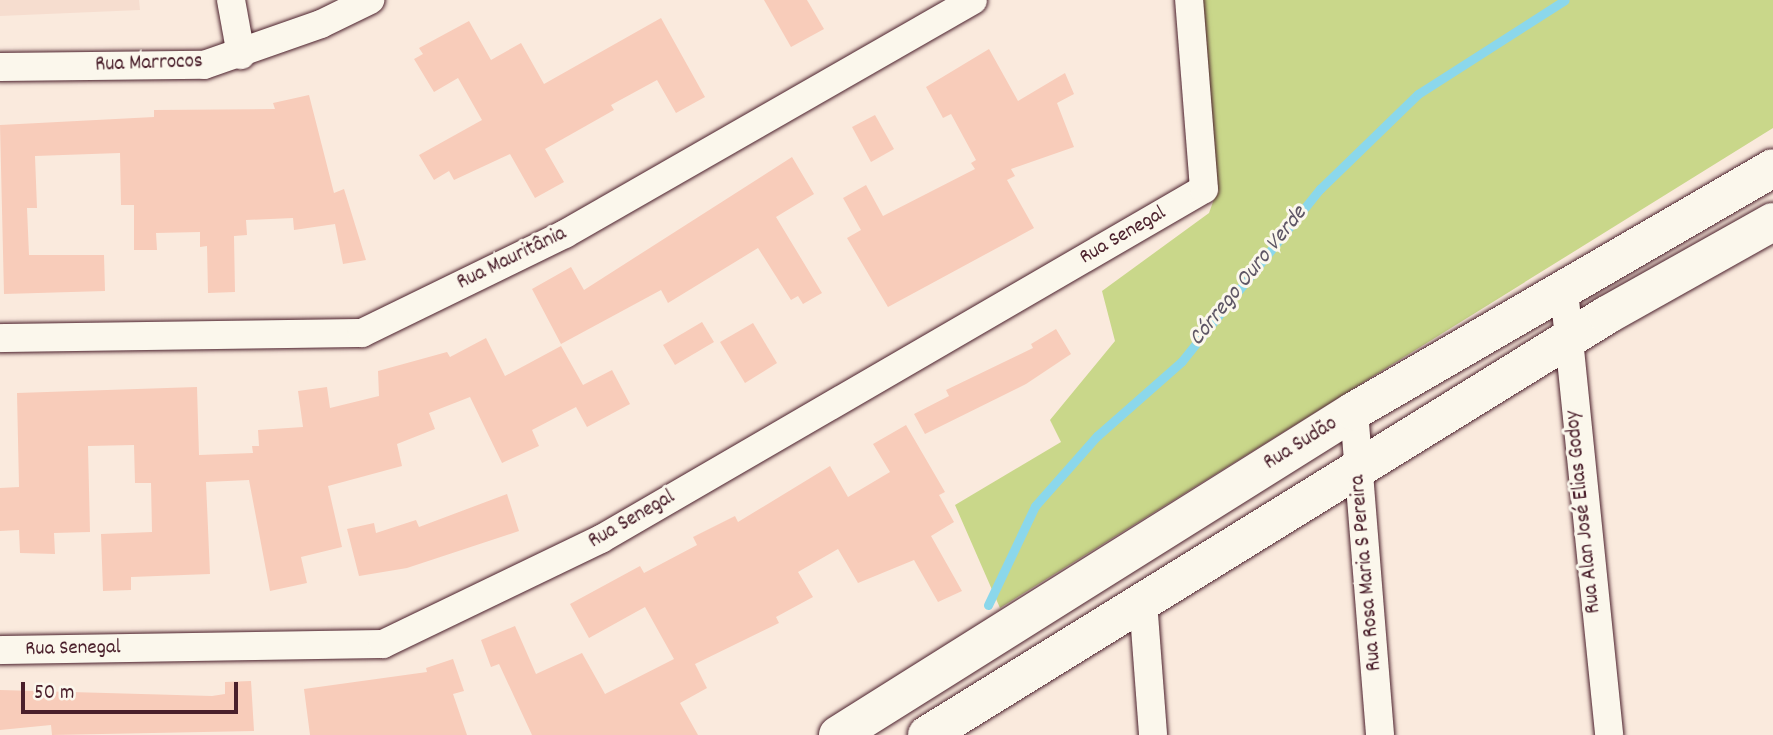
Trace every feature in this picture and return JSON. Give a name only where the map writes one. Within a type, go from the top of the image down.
[{"type":"street","points":[[231,0],[241,55]]},
{"type":"street","name":"Rua Marrocos","points":[[0,67],[204,65],[241,55],[370,0]]},
{"type":"street","name":"Rua Mauritânia","points":[[0,338],[362,333],[565,234],[973,0]]},
{"type":"street","name":"Rua Senegal","points":[[0,650],[383,644],[601,539],[1204,188],[1189,0]]},
{"type":"street","name":"Rua Sudão","points":[[838,735],[1354,411],[1773,168]]},
{"type":"street","points":[[927,735],[1565,341],[1773,222]]},
{"type":"street","name":"Rua Alan José Elias Godoy","points":[[1564,290],[1565,341],[1609,735]]},
{"type":"street","name":"Rua Rosa Maria S Pereira","points":[[1354,411],[1381,735]]},
{"type":"street","points":[[1143,601],[1153,735]]},
{"type":"shaded area","points":[[0,0],[139,0],[140,10],[0,16]]},
{"type":"green space","points":[[1201,0],[1773,0],[1773,128],[1000,608],[955,505],[1061,442],[1050,420],[1115,341],[1102,291],[1209,213],[1214,199]]},
{"type":"building","points":[[764,0],[807,0],[824,29],[791,47]]},
{"type":"building","points":[[661,18],[705,97],[676,113],[657,80],[611,105],[614,110],[545,149],[564,182],[535,198],[510,154],[454,180],[449,171],[434,180],[419,155],[482,120],[458,78],[434,92],[414,59],[423,54],[419,48],[469,21],[491,60],[521,43],[544,84]]},
{"type":"building","points":[[989,49],[1018,101],[1065,73],[1074,94],[1057,103],[1074,147],[1011,169],[1015,176],[1007,180],[1034,228],[888,307],[847,238],[861,230],[843,198],[866,185],[883,216],[975,169],[971,163],[976,160],[951,114],[943,118],[926,87]]},
{"type":"building","points":[[309,95],[334,193],[344,189],[366,260],[343,264],[335,224],[294,230],[293,218],[246,220],[247,235],[234,236],[235,292],[208,293],[207,246],[200,247],[200,232],[156,233],[157,250],[134,250],[134,205],[121,205],[120,153],[35,156],[37,208],[27,208],[29,255],[104,255],[105,291],[4,294],[0,125],[154,117],[154,110],[275,109],[273,103]]},
{"type":"building","points":[[875,115],[894,149],[871,162],[852,127]]},
{"type":"building","points":[[792,157],[814,194],[776,217],[822,293],[803,304],[798,296],[791,300],[758,248],[668,303],[661,290],[561,344],[532,289],[571,267],[584,290]]},
{"type":"building","points":[[702,322],[714,342],[675,365],[663,345]]},
{"type":"building","points":[[753,323],[777,363],[745,383],[720,342]]},
{"type":"building","points":[[1056,329],[1071,354],[1026,384],[925,434],[914,414],[949,396],[946,390],[1033,348],[1031,344]]},
{"type":"building","points":[[486,338],[505,376],[561,346],[583,385],[612,370],[630,404],[587,427],[576,407],[532,430],[539,446],[502,463],[470,397],[429,413],[435,429],[397,444],[402,466],[328,486],[342,547],[301,557],[307,583],[270,591],[249,480],[206,482],[210,574],[131,577],[131,590],[103,591],[101,534],[152,532],[151,483],[135,483],[134,445],[88,446],[90,532],[54,533],[55,554],[20,553],[19,530],[0,531],[0,488],[19,487],[17,393],[197,387],[199,455],[253,453],[252,446],[259,446],[258,430],[303,427],[298,391],[327,387],[330,408],[379,396],[378,371],[447,352],[450,357]]},
{"type":"building","points":[[906,425],[945,492],[939,495],[954,522],[931,536],[962,591],[938,602],[914,560],[858,583],[838,549],[798,572],[813,597],[776,617],[779,623],[695,664],[707,688],[680,703],[698,735],[532,735],[499,664],[491,667],[481,640],[515,626],[536,674],[582,653],[605,694],[674,659],[645,607],[589,638],[570,604],[640,566],[644,573],[697,545],[693,537],[735,516],[738,522],[830,466],[848,497],[890,472],[873,444]]},
{"type":"building","points":[[507,494],[519,531],[407,568],[359,576],[347,529],[374,523],[376,533],[416,520],[419,527]]},
{"type":"building","points":[[453,659],[464,691],[453,694],[467,735],[310,735],[304,689],[427,672],[426,668]]},
{"type":"building","points":[[251,681],[254,731],[52,735],[51,725],[0,730],[0,690],[212,696],[225,694],[225,682]]},
{"type":"waterway","name":"Córrego Ouro Verde","points":[[988,605],[1035,506],[1097,436],[1182,361],[1320,189],[1418,94],[1565,0]]}]
